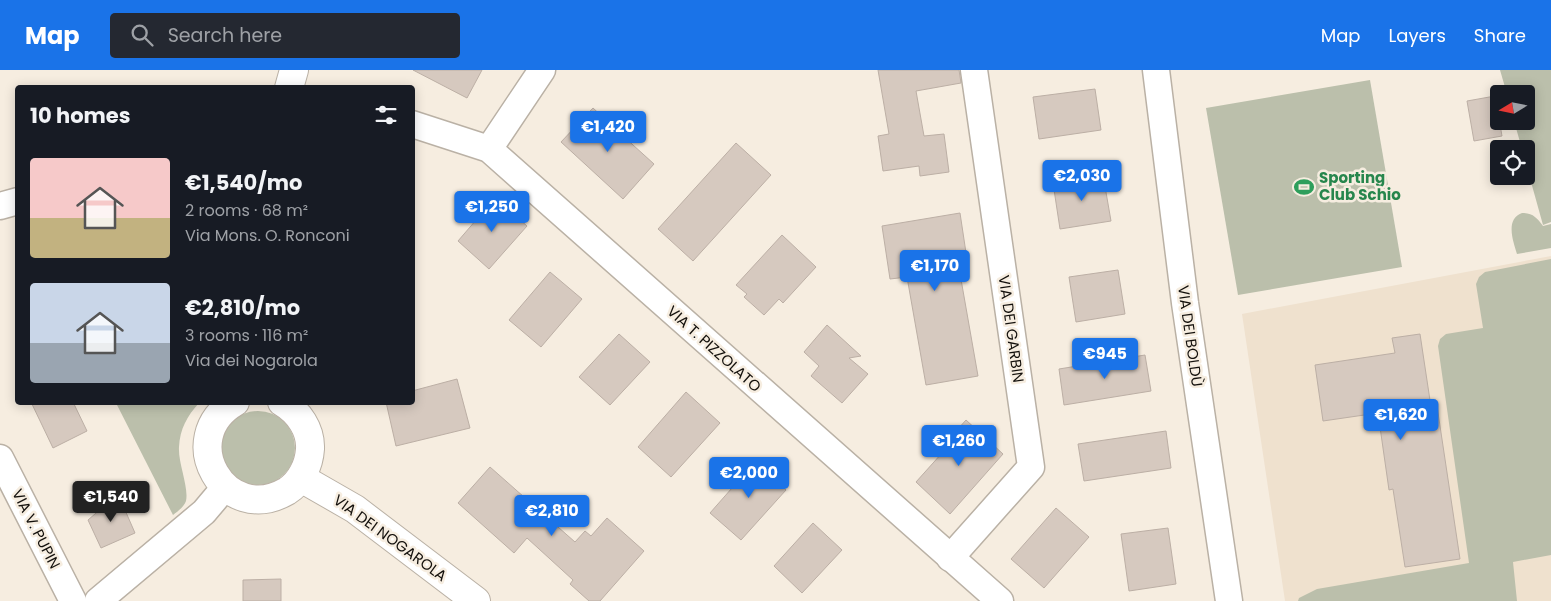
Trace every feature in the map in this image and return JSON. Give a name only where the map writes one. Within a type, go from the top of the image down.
[{"type":"street","points":[[489,149],[542,70]]},
{"type":"street","name":"VIA DEI GARBIN","points":[[950,558],[1031,468],[974,70]]},
{"type":"street","name":"VIA DEI BOLDÙ","points":[[1156,70],[1185,303],[1229,601]]},
{"type":"street","name":"VIA T. PIZZOLATO","points":[[415,125],[489,149],[1000,601]]},
{"type":"street","points":[[0,206],[15,202]]},
{"type":"street","points":[[230,405],[214,422],[208,439],[208,456],[213,473],[225,487],[237,495],[250,499],[265,499],[279,496],[301,478],[308,464],[310,448],[308,432],[301,418],[287,405]]},
{"type":"street","name":"VIA V. PUPIN","points":[[0,458],[73,601]]},
{"type":"street","name":"VIA DEI NOGAROLA","points":[[301,478],[355,508],[476,601]]},
{"type":"street","points":[[98,601],[204,512],[225,487]]},
{"type":"shaded area","points":[[1551,256],[1551,601],[1285,601],[1242,314]]},
{"type":"green space","points":[[1500,70],[1551,70],[1551,222],[1543,225],[1532,185],[1535,185],[1535,140],[1519,140],[1517,130],[1535,130],[1535,85],[1504,85]]},
{"type":"green space","name":"Sporting Club Schio","points":[[1370,80],[1402,267],[1238,295],[1206,108]]},
{"type":"green space","points":[[1522,213],[1534,216],[1543,226],[1551,224],[1551,248],[1517,254],[1512,237],[1512,225],[1513,220]]},
{"type":"green space","points":[[1551,259],[1551,555],[1513,562],[1517,601],[1298,601],[1299,598],[1317,589],[1469,563],[1438,346],[1440,339],[1446,334],[1483,328],[1476,284],[1479,277],[1485,272]]},
{"type":"green space","points":[[117,405],[197,405],[188,418],[181,434],[179,453],[187,495],[182,507],[173,515]]},
{"type":"green space","points":[[258,411],[272,414],[284,422],[292,434],[295,448],[292,462],[284,474],[272,482],[258,485],[244,482],[232,474],[224,462],[221,448],[224,434],[232,422],[244,414]]},
{"type":"building","points":[[413,70],[482,70],[467,98]]},
{"type":"building","points":[[878,70],[959,70],[961,83],[916,91],[924,136],[944,134],[949,172],[920,176],[919,166],[883,171],[878,136],[889,134]]},
{"type":"building","points":[[1095,89],[1101,130],[1039,139],[1033,97]]},
{"type":"building","points":[[1490,97],[1490,130],[1501,130],[1502,136],[1474,141],[1467,101]]},
{"type":"building","points":[[593,108],[620,133],[620,136],[622,135],[654,164],[623,199],[561,142]]},
{"type":"building","points":[[736,143],[771,175],[693,261],[658,229]]},
{"type":"building","points":[[1103,175],[1111,221],[1060,229],[1053,183]]},
{"type":"building","points":[[495,198],[527,226],[489,269],[458,241]]},
{"type":"building","points":[[960,213],[968,266],[959,268],[978,376],[926,385],[907,277],[890,279],[882,226]]},
{"type":"building","points":[[782,235],[816,267],[783,303],[779,299],[764,315],[744,297],[747,294],[736,285]]},
{"type":"building","points":[[1118,270],[1125,314],[1076,322],[1069,277]]},
{"type":"building","points":[[550,272],[582,299],[541,347],[509,320]]},
{"type":"building","points":[[827,325],[861,356],[849,358],[868,374],[842,403],[811,376],[819,366],[804,352]]},
{"type":"building","points":[[619,334],[650,362],[610,405],[579,377]]},
{"type":"building","points":[[1420,334],[1431,407],[1437,406],[1460,559],[1405,567],[1393,489],[1389,490],[1378,413],[1323,421],[1315,365],[1395,353],[1392,338]]},
{"type":"building","points":[[1145,355],[1151,391],[1064,405],[1059,369]]},
{"type":"building","points":[[457,379],[470,428],[396,446],[387,405],[415,405],[415,390]]},
{"type":"building","points":[[686,392],[720,423],[671,477],[638,447]]},
{"type":"building","points":[[32,405],[74,405],[87,431],[53,448]]},
{"type":"building","points":[[966,420],[1003,454],[950,514],[916,482],[951,443],[948,440]]},
{"type":"building","points":[[1166,431],[1171,468],[1084,481],[1078,444]]},
{"type":"building","points":[[762,458],[780,474],[775,480],[786,490],[741,540],[710,513],[747,471],[749,473]]},
{"type":"building","points":[[490,467],[575,542],[585,531],[591,536],[607,518],[644,551],[600,601],[589,601],[570,584],[573,580],[527,538],[514,553],[458,503]]},
{"type":"building","points":[[118,494],[135,533],[101,548],[88,520]]},
{"type":"building","points":[[1056,508],[1089,537],[1044,588],[1011,559]]},
{"type":"building","points":[[813,523],[842,550],[802,593],[774,566]]},
{"type":"building","points":[[1168,528],[1176,584],[1129,591],[1121,534]]},
{"type":"building","points":[[281,579],[281,601],[243,601],[243,580]]},
{"type":"place","name":"Sporting Club Schio","points":[[1304,187]]}]
